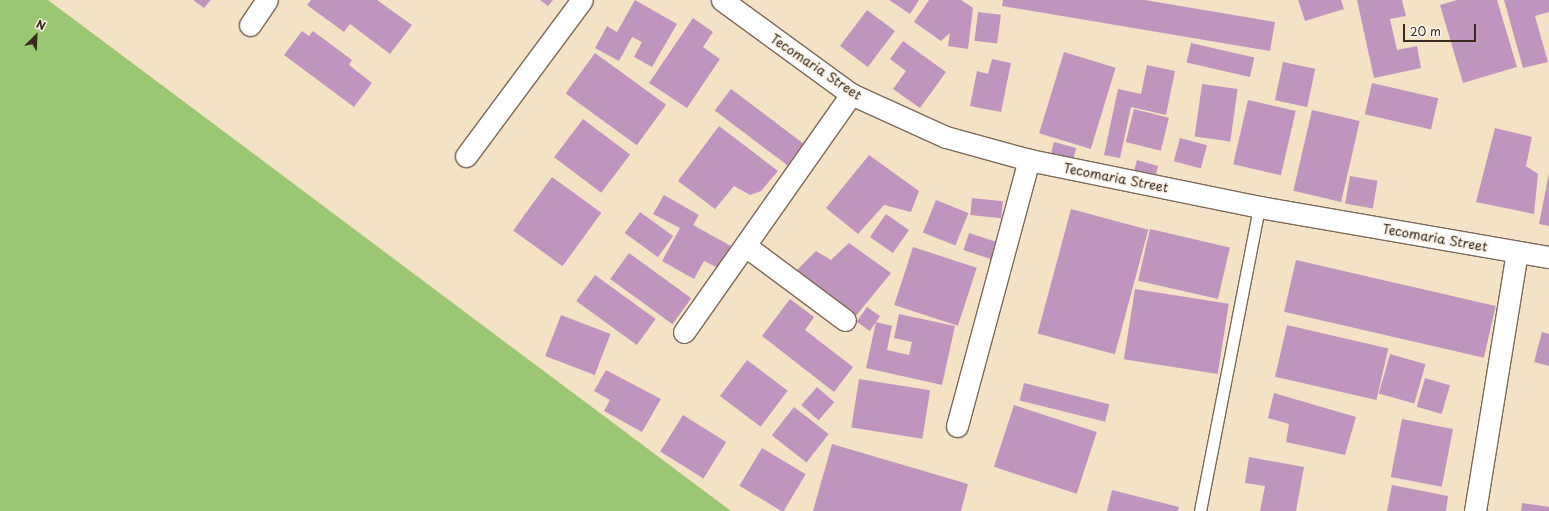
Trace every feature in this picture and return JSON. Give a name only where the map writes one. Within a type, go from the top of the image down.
[{"type":"street","points":[[250,25],[267,0]]},
{"type":"street","points":[[466,156],[582,0]]},
{"type":"street","name":"Tecomaria Street","points":[[722,0],[851,94],[946,137],[1029,160],[1259,207],[1549,257]]},
{"type":"street","points":[[684,332],[747,247],[851,94]]},
{"type":"street","points":[[957,426],[1029,160]]},
{"type":"street","points":[[747,247],[845,320]]},
{"type":"street","points":[[1475,511],[1517,252]]},
{"type":"lane","points":[[1200,511],[1259,207]]},
{"type":"green space","points":[[0,0],[48,0],[731,511],[0,511]]},
{"type":"building","points":[[193,0],[211,0],[204,8]]},
{"type":"building","points":[[311,0],[377,0],[412,25],[390,54],[350,24],[344,32],[307,5]]},
{"type":"building","points":[[540,0],[553,0],[548,6]]},
{"type":"building","points":[[635,0],[677,24],[652,67],[634,57],[642,42],[632,37],[619,61],[595,48],[607,26],[617,32]]},
{"type":"building","points":[[889,0],[919,0],[910,14]]},
{"type":"building","points":[[929,0],[961,0],[973,8],[968,49],[948,46],[950,33],[941,41],[914,22]]},
{"type":"building","points":[[1003,0],[1145,0],[1275,22],[1270,51],[1002,6]]},
{"type":"building","points":[[1298,0],[1341,0],[1344,9],[1305,21]]},
{"type":"building","points":[[1357,0],[1402,0],[1406,16],[1390,19],[1397,50],[1417,46],[1421,68],[1374,78]]},
{"type":"building","points":[[1457,0],[1497,0],[1517,67],[1463,83],[1440,5]]},
{"type":"building","points":[[1504,0],[1549,0],[1549,12],[1535,16],[1548,62],[1523,68]]},
{"type":"building","points":[[867,10],[895,31],[868,67],[840,46]]},
{"type":"building","points":[[978,12],[1001,15],[997,44],[974,41]]},
{"type":"building","points":[[693,18],[713,32],[703,47],[720,59],[687,108],[649,83]]},
{"type":"building","points":[[302,31],[309,36],[313,31],[352,60],[349,65],[372,83],[354,107],[284,55]]},
{"type":"building","points":[[903,41],[946,72],[920,108],[893,89],[906,71],[890,59]]},
{"type":"building","points":[[1191,43],[1254,58],[1250,77],[1187,62]]},
{"type":"building","points":[[1064,52],[1116,68],[1091,149],[1039,133]]},
{"type":"building","points":[[595,53],[666,105],[637,145],[566,93]]},
{"type":"building","points":[[992,59],[1011,63],[1001,112],[970,106],[977,71],[988,74]]},
{"type":"building","points":[[1283,62],[1315,69],[1307,107],[1275,100]]},
{"type":"building","points":[[1147,65],[1175,71],[1166,115],[1131,107],[1120,158],[1104,155],[1118,89],[1141,94]]},
{"type":"building","points":[[1372,83],[1438,98],[1431,129],[1365,114]]},
{"type":"building","points":[[1202,84],[1238,89],[1230,141],[1195,136]]},
{"type":"building","points":[[731,89],[804,144],[787,165],[715,111]]},
{"type":"building","points":[[1248,100],[1296,111],[1281,175],[1233,164]]},
{"type":"building","points":[[1134,109],[1169,118],[1161,151],[1126,142]]},
{"type":"building","points":[[1312,110],[1360,121],[1341,202],[1293,191]]},
{"type":"building","points":[[583,119],[630,155],[601,193],[554,157]]},
{"type":"building","points":[[719,126],[778,171],[761,191],[750,195],[734,186],[715,209],[678,181]]},
{"type":"building","points":[[1495,128],[1532,137],[1526,166],[1538,174],[1534,214],[1476,202]]},
{"type":"building","points":[[1180,138],[1207,145],[1201,168],[1174,161]]},
{"type":"building","points":[[1054,142],[1076,148],[1073,161],[1050,156]]},
{"type":"building","points":[[869,155],[919,191],[911,212],[884,205],[858,234],[826,208]]},
{"type":"building","points":[[1137,160],[1158,166],[1154,180],[1133,174]]},
{"type":"building","points":[[1549,173],[1549,226],[1539,224]]},
{"type":"building","points":[[1350,176],[1378,181],[1373,208],[1345,204]]},
{"type":"building","points":[[552,177],[601,213],[563,266],[513,230]]},
{"type":"building","points":[[664,195],[699,215],[693,225],[731,246],[718,268],[704,261],[694,279],[662,261],[680,228],[653,214]]},
{"type":"building","points":[[972,198],[1003,201],[1001,218],[970,215]]},
{"type":"building","points":[[936,200],[968,213],[955,246],[923,232]]},
{"type":"building","points":[[1071,209],[1148,230],[1115,354],[1038,334]]},
{"type":"building","points":[[640,212],[673,236],[658,257],[625,233]]},
{"type":"building","points":[[886,214],[909,230],[893,253],[870,237]]},
{"type":"building","points":[[1150,229],[1230,247],[1218,299],[1138,281]]},
{"type":"building","points":[[969,233],[999,243],[994,260],[963,250]]},
{"type":"building","points":[[849,243],[891,273],[855,317],[797,270],[816,251],[831,260]]},
{"type":"building","points":[[913,247],[977,268],[958,326],[894,305]]},
{"type":"building","points":[[629,253],[691,298],[672,324],[610,279]]},
{"type":"building","points":[[1296,260],[1496,306],[1484,358],[1284,312]]},
{"type":"building","points":[[595,275],[656,319],[637,345],[576,301]]},
{"type":"building","points":[[1135,289],[1229,304],[1218,374],[1124,359]]},
{"type":"building","points":[[790,299],[814,317],[805,330],[853,367],[834,392],[762,336]]},
{"type":"building","points":[[867,307],[880,316],[870,331],[857,322]]},
{"type":"building","points":[[899,314],[955,326],[942,385],[866,368],[876,322],[892,326],[887,350],[909,355],[912,342],[894,338]]},
{"type":"building","points":[[561,315],[610,334],[595,375],[545,356]]},
{"type":"building","points":[[1287,325],[1388,348],[1376,400],[1275,377]]},
{"type":"building","points":[[1542,332],[1549,334],[1549,366],[1534,362]]},
{"type":"building","points":[[1390,354],[1426,364],[1414,404],[1379,393]]},
{"type":"building","points":[[747,360],[788,391],[761,427],[720,396]]},
{"type":"building","points":[[606,370],[661,399],[642,432],[604,411],[610,400],[594,391]]},
{"type":"building","points":[[1425,378],[1450,385],[1442,414],[1417,407]]},
{"type":"building","points":[[859,379],[930,390],[922,439],[851,427]]},
{"type":"building","points":[[1024,383],[1109,404],[1105,422],[1020,400]]},
{"type":"building","points":[[817,387],[834,402],[819,420],[801,405]]},
{"type":"building","points":[[1274,393],[1356,417],[1345,455],[1286,442],[1289,424],[1268,418]]},
{"type":"building","points":[[1014,405],[1097,432],[1077,494],[994,467]]},
{"type":"building","points":[[794,407],[829,434],[807,462],[772,435]]},
{"type":"building","points":[[683,415],[726,442],[703,478],[660,451]]},
{"type":"building","points":[[1402,419],[1453,429],[1442,487],[1391,477]]},
{"type":"building","points":[[832,444],[968,484],[961,511],[813,511]]},
{"type":"building","points":[[762,448],[806,474],[784,511],[739,486]]},
{"type":"building","points":[[1249,457],[1304,467],[1296,511],[1260,511],[1265,486],[1245,483]]},
{"type":"building","points":[[1392,485],[1448,496],[1446,511],[1387,511]]},
{"type":"building","points":[[1112,490],[1179,507],[1178,511],[1107,511]]},
{"type":"building","points":[[1522,503],[1549,507],[1549,511],[1521,511]]}]
